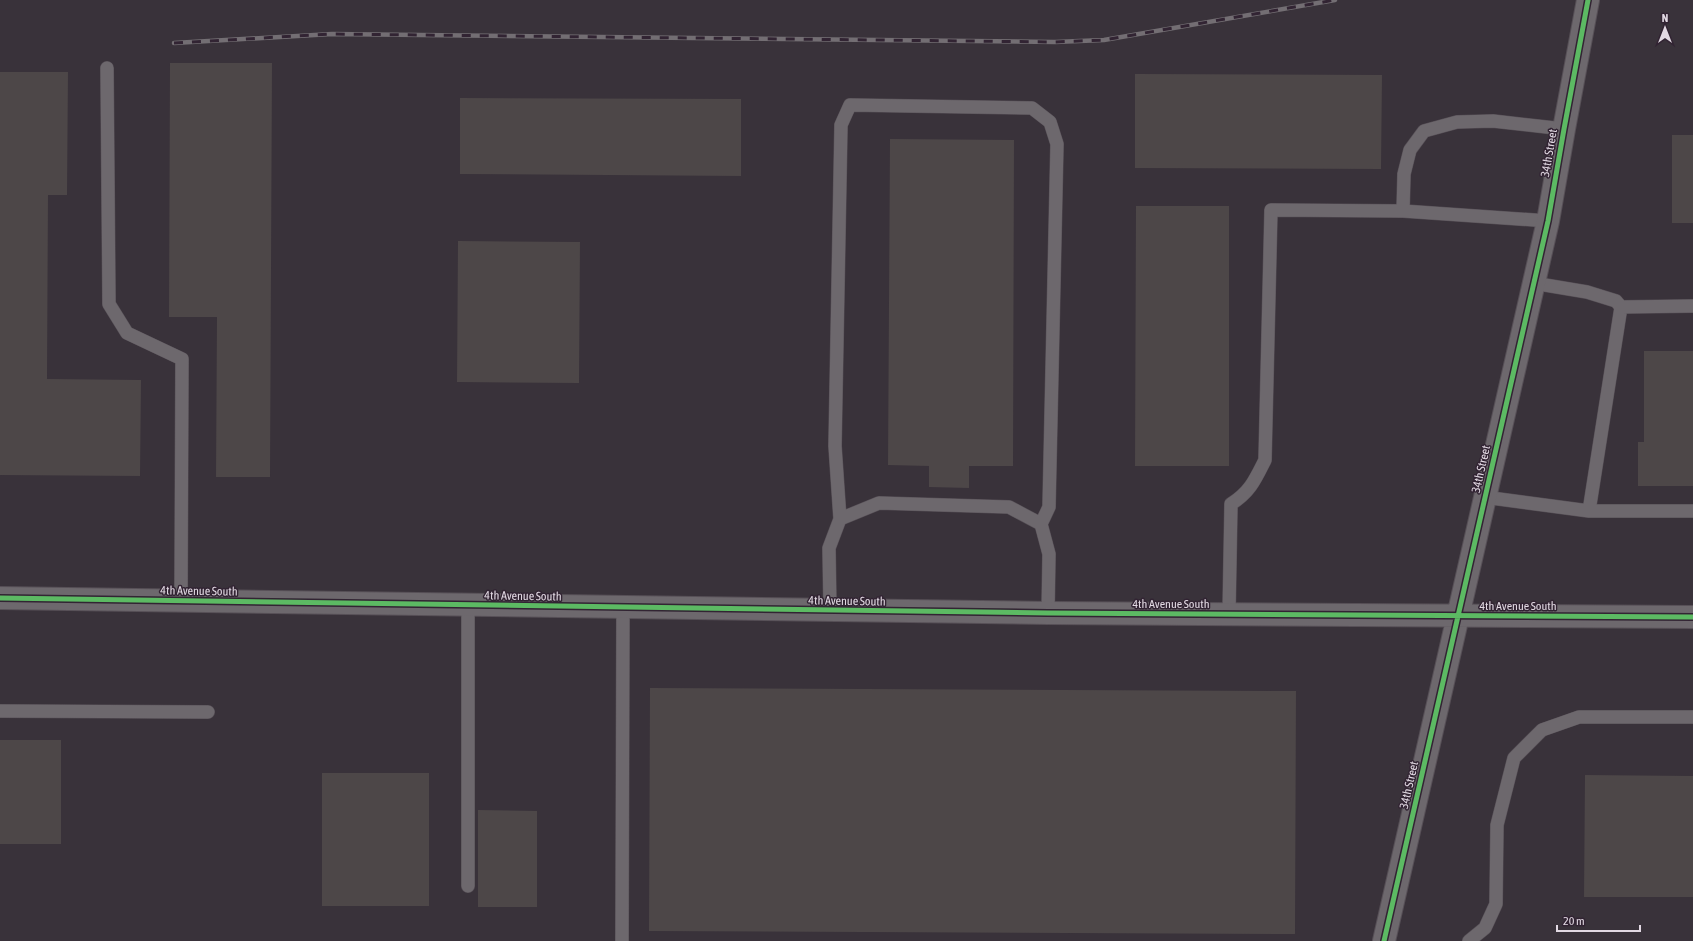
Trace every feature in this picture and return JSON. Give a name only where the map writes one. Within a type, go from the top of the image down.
[{"type":"street","name":"34th Street","points":[[1384,941],[1548,221],[1588,0]]},
{"type":"street","name":"4th Avenue South","points":[[0,598],[1048,613],[1693,616]]},
{"type":"lane","points":[[107,68],[109,304],[128,332],[182,359],[182,601]]},
{"type":"lane","points":[[830,610],[829,548],[840,519],[835,446],[841,125],[850,105],[1032,108],[1050,122],[1057,144],[1049,507],[1042,524],[1049,554],[1048,613]]},
{"type":"lane","points":[[1403,211],[1404,174],[1410,150],[1424,131],[1456,122],[1493,121],[1564,129]]},
{"type":"lane","points":[[1229,614],[1231,504],[1242,497],[1253,485],[1265,460],[1271,210],[1403,211],[1548,221]]},
{"type":"lane","points":[[1533,283],[1587,292],[1616,301],[1621,307],[1589,511]]},
{"type":"lane","points":[[1621,307],[1693,306]]},
{"type":"lane","points":[[1484,497],[1589,511],[1693,511]]},
{"type":"lane","points":[[840,519],[879,503],[1009,507],[1042,524]]},
{"type":"lane","points":[[468,605],[468,886]]},
{"type":"lane","points":[[622,941],[623,607]]},
{"type":"lane","points":[[0,711],[208,712]]},
{"type":"lane","points":[[1469,941],[1485,928],[1496,904],[1497,825],[1514,758],[1542,730],[1579,717],[1693,717]]},
{"type":"lane","points":[[1384,941],[1394,941]]},
{"type":"building","points":[[170,63],[272,63],[270,477],[216,477],[217,317],[169,317]]},
{"type":"building","points":[[0,72],[68,72],[67,195],[48,195],[47,379],[141,380],[140,476],[0,475]]},
{"type":"building","points":[[1135,74],[1382,75],[1381,169],[1135,168]]},
{"type":"building","points":[[460,98],[741,99],[741,176],[460,174]]},
{"type":"building","points":[[1672,135],[1693,135],[1693,223],[1672,223]]},
{"type":"building","points":[[890,139],[1014,140],[1013,466],[969,466],[969,488],[929,487],[929,466],[888,465]]},
{"type":"building","points":[[1136,206],[1229,206],[1229,466],[1135,466]]},
{"type":"building","points":[[458,241],[580,242],[579,383],[457,382]]},
{"type":"building","points":[[1644,351],[1693,351],[1693,486],[1638,486],[1638,442],[1644,442]]},
{"type":"building","points":[[650,688],[1296,691],[1295,934],[649,931]]},
{"type":"building","points":[[0,740],[61,740],[61,844],[0,844]]},
{"type":"building","points":[[322,773],[429,773],[429,906],[322,906]]},
{"type":"building","points":[[1585,775],[1693,776],[1693,897],[1584,897]]},
{"type":"building","points":[[478,810],[537,811],[537,907],[478,907]]},
{"type":"railway","points":[[174,43],[332,34],[1055,42],[1104,40],[1335,0]]},
{"type":"cycle path","points":[[1384,941],[1548,221],[1588,0]]},
{"type":"cycle path","points":[[0,598],[1048,613],[1693,617]]}]
